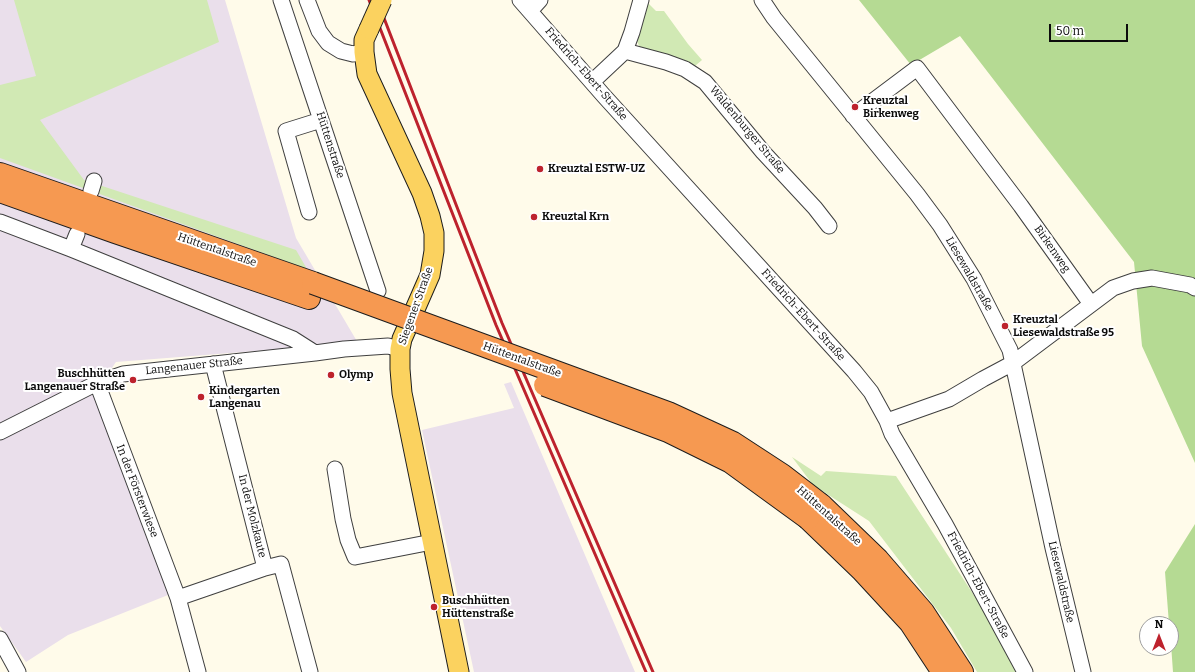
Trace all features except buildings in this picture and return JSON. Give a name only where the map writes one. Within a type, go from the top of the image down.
[{"type":"highway","name":"Hüttentalstraße","points":[[0,174],[311,291],[668,413],[732,443],[782,475],[814,511],[862,570],[910,622],[943,672]]},
{"type":"highway","name":"Hüttentalstraße","points":[[0,191],[115,232],[311,291]]},
{"type":"highway","name":"Hüttentalstraße","points":[[814,511],[878,560],[923,612],[962,672]]},
{"type":"main road","name":"Siegener Straße","points":[[382,0],[364,40],[366,74],[422,194],[434,233],[434,252],[430,275],[406,329],[400,349],[400,369],[402,393],[459,672]]},
{"type":"street","name":"Hüttenstraße","points":[[282,0],[378,291]]},
{"type":"street","points":[[307,0],[319,31],[328,43],[340,51],[352,54],[364,52]]},
{"type":"street","name":"Friedrich-Ebert-Straße","points":[[520,0],[592,82],[854,370],[871,392],[887,421],[892,434],[945,524],[1025,672]]},
{"type":"street","points":[[530,11],[540,0]]},
{"type":"street","points":[[592,82],[625,51],[641,0]]},
{"type":"street","name":"Liesewaldstraße","points":[[762,0],[779,24],[917,194],[940,225],[974,280],[1010,350],[1053,548],[1082,672]]},
{"type":"street","name":"Waldenburger Straße","points":[[625,51],[666,62],[685,69],[705,82],[763,152],[815,208],[829,226]]},
{"type":"street","name":"Birkenweg","points":[[853,116],[917,68],[1021,206],[1091,304]]},
{"type":"street","points":[[309,212],[286,131],[321,120]]},
{"type":"street","points":[[0,222],[71,249],[293,339],[315,353]]},
{"type":"street","points":[[71,249],[76,234]]},
{"type":"street","points":[[887,421],[949,399],[1013,363],[1113,288],[1133,281],[1152,278],[1190,285],[1195,288]]},
{"type":"street","name":"Langenauer Straße","points":[[0,432],[97,383],[123,374],[344,349],[388,346],[400,349]]},
{"type":"street","name":"In der Molzkaute","points":[[213,364],[265,568],[281,564],[310,672]]},
{"type":"street","name":"In der Försterwiese","points":[[97,383],[178,598],[196,671]]},
{"type":"street","points":[[335,469],[343,519],[348,540],[355,557],[432,542]]},
{"type":"street","points":[[178,598],[265,568]]},
{"type":"street","points":[[0,639],[18,672]]},
{"type":"shaded area","points":[[0,0],[225,0],[296,238],[358,343],[116,362],[98,388],[168,595],[68,635],[26,662],[0,626]]},
{"type":"shaded area","points":[[511,382],[635,672],[474,672],[422,430],[514,408],[504,384]]},
{"type":"green space","points":[[14,0],[207,0],[219,42],[40,120],[84,180],[296,250],[307,269],[0,158],[0,85],[36,76]]},
{"type":"green space","points":[[859,0],[1195,0],[1195,463],[1142,346],[1134,262],[960,36],[911,65]]},
{"type":"green space","points":[[648,3],[656,11],[664,11],[688,44],[702,60],[695,66],[665,54],[640,48],[637,41]]},
{"type":"green space","points":[[792,457],[821,476],[826,471],[896,476],[1013,655],[1022,672],[977,672],[951,628],[869,521],[813,485]]},
{"type":"green space","points":[[1195,524],[1195,672],[1173,672],[1172,656],[1179,656],[1179,616],[1168,616],[1165,572]]},
{"type":"railway","points":[[369,0],[496,325],[646,672]]},
{"type":"railway","points":[[377,0],[502,323],[653,672]]},
{"type":"place","name":"Kreuztal Birkenweg","points":[[855,107]]},
{"type":"place","name":"Kreuztal ESTW-UZ","points":[[540,169]]},
{"type":"place","name":"Kreuztal Krn","points":[[534,217]]},
{"type":"place","name":"Kreuztal Liesewaldstraße 95","points":[[1005,326]]},
{"type":"place","name":"Olymp","points":[[331,375]]},
{"type":"place","name":"Buschhütten Langenauer Straße","points":[[133,380]]},
{"type":"place","name":"Kindergarten Langenau","points":[[201,397]]},
{"type":"place","name":"Buschhütten Hüttenstraße","points":[[434,607]]}]
